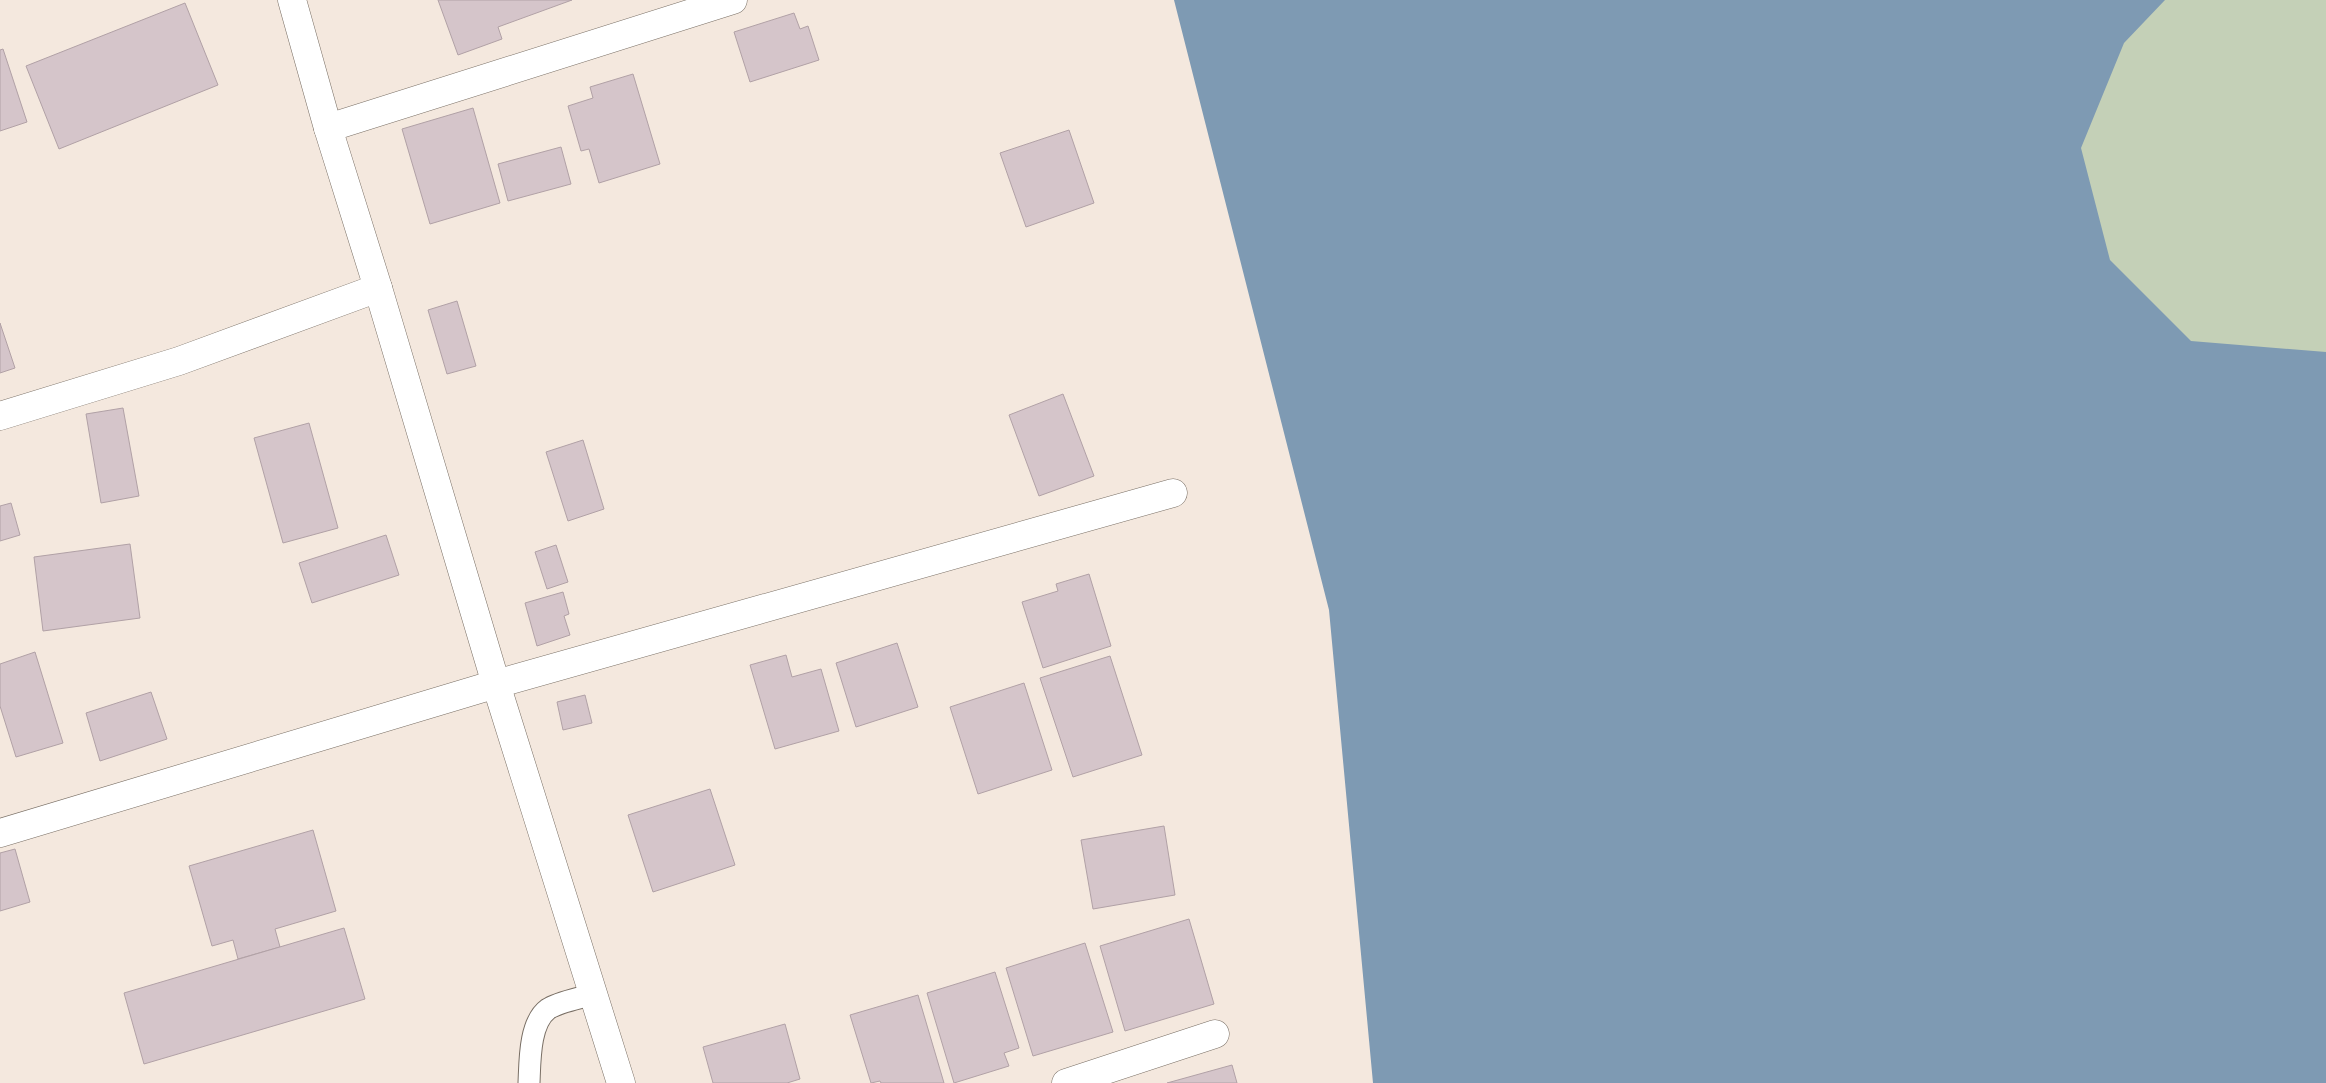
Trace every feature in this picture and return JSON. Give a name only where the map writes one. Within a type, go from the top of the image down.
[{"type":"street","points":[[292,0],[328,128],[378,288],[496,684],[621,1083]]},
{"type":"street","points":[[328,128],[733,0]]},
{"type":"street","points":[[0,416],[179,361],[378,288]]},
{"type":"street","points":[[0,833],[496,684],[1173,493]]},
{"type":"street","points":[[1066,1083],[1215,1034]]},
{"type":"lane","points":[[529,1083],[530,1052],[535,1028],[548,1009],[593,994]]},
{"type":"green space","points":[[2054,0],[2326,0],[2326,726],[2093,428]]},
{"type":"water","points":[[1174,0],[2165,0],[2124,43],[2081,148],[2110,260],[2191,341],[2326,352],[2326,1083],[1373,1083],[1329,610]]},
{"type":"building","points":[[438,0],[572,0],[498,27],[502,39],[458,55]]},
{"type":"building","points":[[185,3],[218,85],[59,149],[26,66]]},
{"type":"building","points":[[794,13],[800,29],[808,26],[819,60],[750,82],[734,32]]},
{"type":"building","points":[[3,49],[27,122],[0,131],[0,50]]},
{"type":"building","points":[[633,74],[660,164],[599,183],[589,149],[581,151],[568,106],[593,98],[590,87]]},
{"type":"building","points":[[473,108],[500,203],[430,224],[402,129]]},
{"type":"building","points":[[1069,130],[1094,203],[1026,227],[1000,153]]},
{"type":"building","points":[[561,147],[571,184],[508,201],[498,164]]},
{"type":"building","points":[[457,301],[476,366],[447,374],[428,310]]},
{"type":"building","points":[[0,323],[15,368],[0,373]]},
{"type":"building","points":[[1063,394],[1094,476],[1039,496],[1009,415]]},
{"type":"building","points":[[123,408],[139,496],[101,503],[86,414]]},
{"type":"building","points":[[309,423],[338,528],[283,543],[254,438]]},
{"type":"building","points":[[583,440],[604,509],[568,521],[546,452]]},
{"type":"building","points":[[11,503],[20,535],[0,541],[0,506]]},
{"type":"building","points":[[386,535],[399,575],[312,603],[299,563]]},
{"type":"building","points":[[130,544],[140,618],[43,631],[34,557]]},
{"type":"building","points":[[556,545],[568,582],[547,589],[535,552]]},
{"type":"building","points":[[1089,574],[1111,646],[1043,668],[1022,602],[1058,591],[1056,584]]},
{"type":"building","points":[[563,592],[569,614],[564,616],[570,635],[537,646],[525,603]]},
{"type":"building","points":[[897,643],[918,707],[856,727],[836,663]]},
{"type":"building","points":[[35,652],[63,743],[16,757],[0,706],[0,664]]},
{"type":"building","points":[[786,655],[792,677],[821,669],[839,731],[775,749],[750,665]]},
{"type":"building","points":[[1110,656],[1142,755],[1073,777],[1040,678]]},
{"type":"building","points":[[1024,683],[1052,770],[978,794],[950,707]]},
{"type":"building","points":[[151,692],[167,739],[100,761],[86,713]]},
{"type":"building","points":[[585,695],[592,723],[563,730],[557,702]]},
{"type":"building","points":[[710,789],[735,865],[653,892],[628,815]]},
{"type":"building","points":[[1164,826],[1175,895],[1093,909],[1081,840]]},
{"type":"building","points":[[313,830],[336,911],[275,929],[280,947],[238,959],[233,940],[212,946],[189,866]]},
{"type":"building","points":[[15,849],[30,902],[0,911],[0,853]]},
{"type":"building","points":[[1189,919],[1214,1004],[1125,1031],[1100,946]]},
{"type":"building","points":[[344,928],[365,999],[144,1064],[124,993]]},
{"type":"building","points":[[1085,943],[1113,1032],[1033,1056],[1006,968]]},
{"type":"building","points":[[995,972],[1019,1048],[1004,1053],[1009,1066],[954,1083],[927,993]]},
{"type":"building","points":[[918,995],[944,1083],[881,1083],[880,1081],[871,1083],[850,1015]]},
{"type":"building","points":[[785,1024],[800,1079],[787,1083],[713,1083],[703,1047]]},
{"type":"building","points":[[1232,1065],[1237,1083],[1167,1083]]}]
